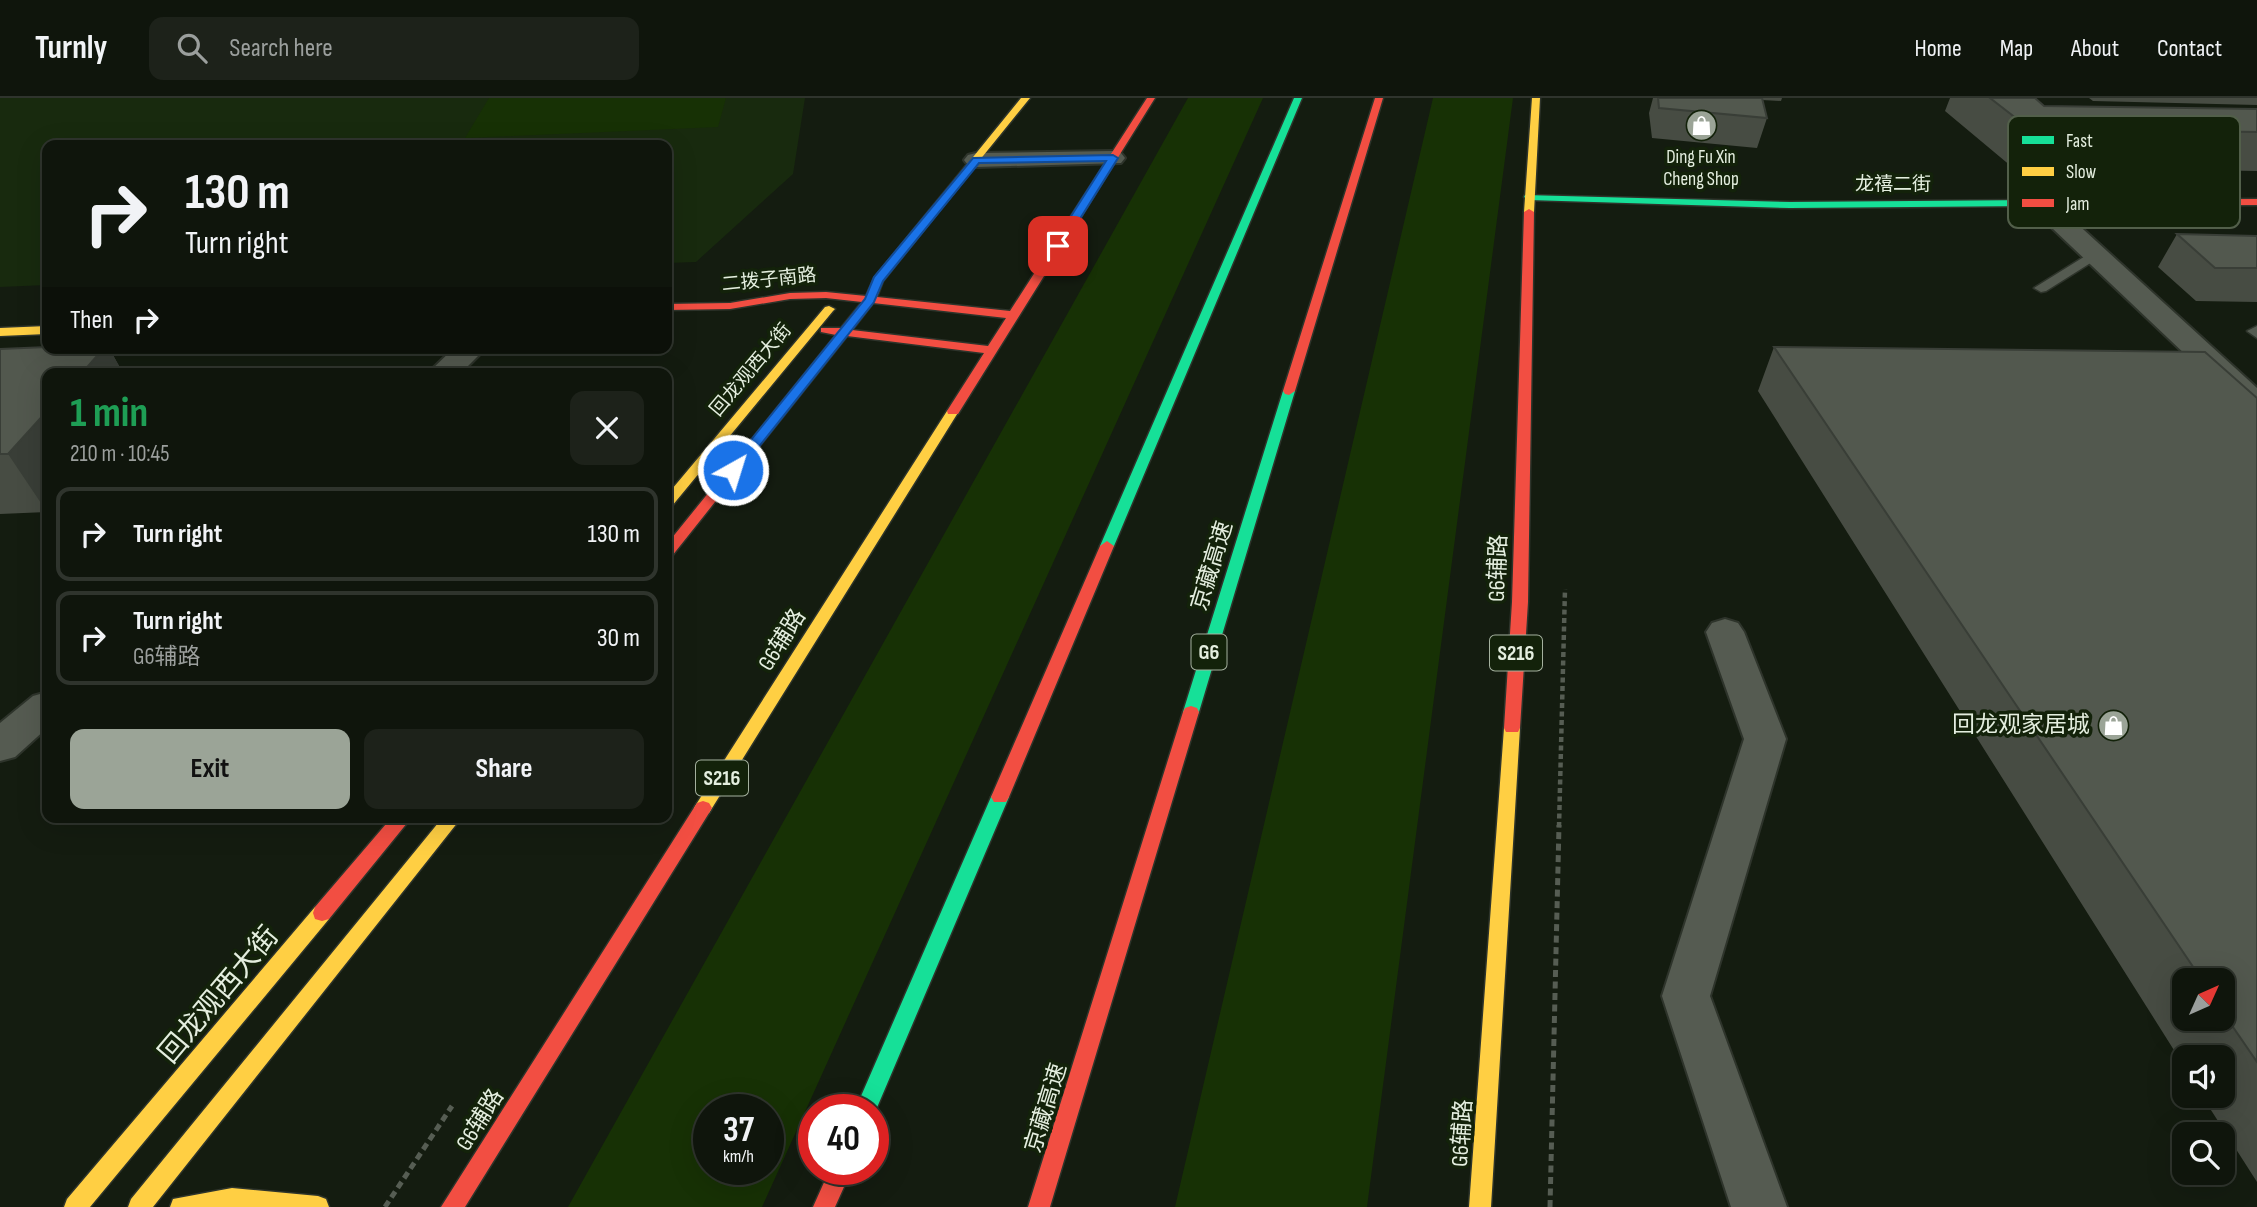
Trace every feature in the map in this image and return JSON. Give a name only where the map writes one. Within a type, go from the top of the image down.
[{"type":"main road","name":"回龙观西大街","points":[[672,547],[870,300],[878,280],[1026,98]]},
{"type":"main road","name":"G6辅路","points":[[452,1207],[1151,98]]},
{"type":"main road","points":[[873,1094],[1298,98]]},
{"type":"main road","name":"京藏高速","points":[[1039,1207],[1379,98]]},
{"type":"main road","name":"G6辅路","points":[[1480,1207],[1520,602],[1529,197],[1536,98]]},
{"type":"main road","name":"龙禧二街","points":[[1529,197],[1790,205],[2008,204]]},
{"type":"main road","name":"回龙观西大街","points":[[672,497],[806,328],[840,296],[878,280]]},
{"type":"main road","name":"二拨子南路","points":[[695,308],[730,306],[804,295],[840,296],[1014,315]]},
{"type":"main road","name":"二拨子南路","points":[[672,307],[728,311],[763,319]]},
{"type":"main road","points":[[806,328],[992,350]]},
{"type":"main road","points":[[0,332],[42,330]]},
{"type":"main road","name":"回龙观西大街","points":[[75,1207],[397,823]]},
{"type":"main road","points":[[139,1207],[448,823]]},
{"type":"main road","points":[[824,1207],[834,1185]]},
{"type":"main road","points":[[181,1207],[205,1199],[229,1198],[318,1207]]},
{"type":"street","points":[[976,160],[1113,158]]},
{"type":"street","points":[[2067,228],[2257,405]]},
{"type":"street","points":[[449,368],[465,354]]},
{"type":"street","points":[[1725,632],[1765,739],[1686,996],[1759,1207]]},
{"type":"street","points":[[0,746],[42,710]]},
{"type":"lane","points":[[2041,288],[2095,254]]},
{"type":"shaded area","points":[[0,98],[805,98],[793,174],[696,262],[672,263],[672,140],[42,140],[42,285],[0,287]]},
{"type":"shaded area","points":[[489,98],[726,98],[718,127],[465,138]]},
{"type":"shaded area","points":[[1188,98],[1263,98],[813,1094],[798,1094],[798,1127],[784,1158],[784,1094],[693,1094],[693,1185],[772,1185],[762,1207],[568,1207]]},
{"type":"shaded area","points":[[1433,98],[1513,98],[1367,1207],[1175,1207]]},
{"type":"building","points":[[1658,98],[1762,98],[1767,118],[1659,108]]},
{"type":"building","points":[[1990,98],[2035,98],[2044,106],[2257,109],[2257,132],[2240,132],[2240,116],[2013,116]]},
{"type":"building","points":[[2177,234],[2257,236],[2257,268],[2215,268]]},
{"type":"building","points":[[42,347],[42,354],[99,354],[86,368],[42,368],[42,417],[8,454],[0,454],[0,349]]},
{"type":"building","name":"回龙观家居城","points":[[1774,347],[2205,352],[2257,398],[2257,1062],[2235,1030],[2235,968],[2194,968]]},
{"type":"traffic: fast","points":[[1107,546],[1298,98]]},
{"type":"traffic: fast","points":[[1529,197],[1790,205],[2008,203]]},
{"type":"traffic: fast","points":[[1191,712],[1289,391]]},
{"type":"traffic: fast","points":[[873,1094],[1000,797]]},
{"type":"traffic: slow","points":[[959,180],[1026,98]]},
{"type":"traffic: slow","points":[[1529,212],[1536,98]]},
{"type":"traffic: slow","points":[[672,497],[829,309]]},
{"type":"traffic: slow","points":[[0,332],[42,330]]},
{"type":"traffic: slow","points":[[703,808],[953,411]]},
{"type":"traffic: slow","points":[[1480,1207],[1512,728]]},
{"type":"traffic: slow","points":[[139,1207],[448,823]]},
{"type":"traffic: slow","points":[[75,1207],[322,913]]},
{"type":"traffic: slow","points":[[181,1207],[232,1199],[318,1207]]},
{"type":"traffic: jam","points":[[953,411],[1151,98]]},
{"type":"traffic: jam","points":[[1289,391],[1379,98]]},
{"type":"traffic: jam","points":[[672,547],[870,300],[878,280],[959,180]]},
{"type":"traffic: jam","points":[[2240,202],[2257,202]]},
{"type":"traffic: jam","points":[[1512,728],[1520,602],[1529,212]]},
{"type":"traffic: jam","points":[[672,307],[730,306],[790,296],[826,295],[1014,315]]},
{"type":"traffic: jam","points":[[825,330],[992,350]]},
{"type":"traffic: jam","points":[[1000,797],[1107,546]]},
{"type":"traffic: jam","points":[[1039,1207],[1191,712]]},
{"type":"traffic: jam","points":[[452,1207],[703,808]]},
{"type":"traffic: jam","points":[[322,913],[398,823]]},
{"type":"traffic: jam","points":[[824,1207],[834,1185]]},
{"type":"place","name":"Ding Fu Xin Cheng Shop","points":[[1701,126]]},
{"type":"place","name":"回龙观家居城","points":[[2113,725]]},
{"type":"route","points":[[733,470],[870,300],[878,280],[976,160],[1113,158],[1058,246]]}]
